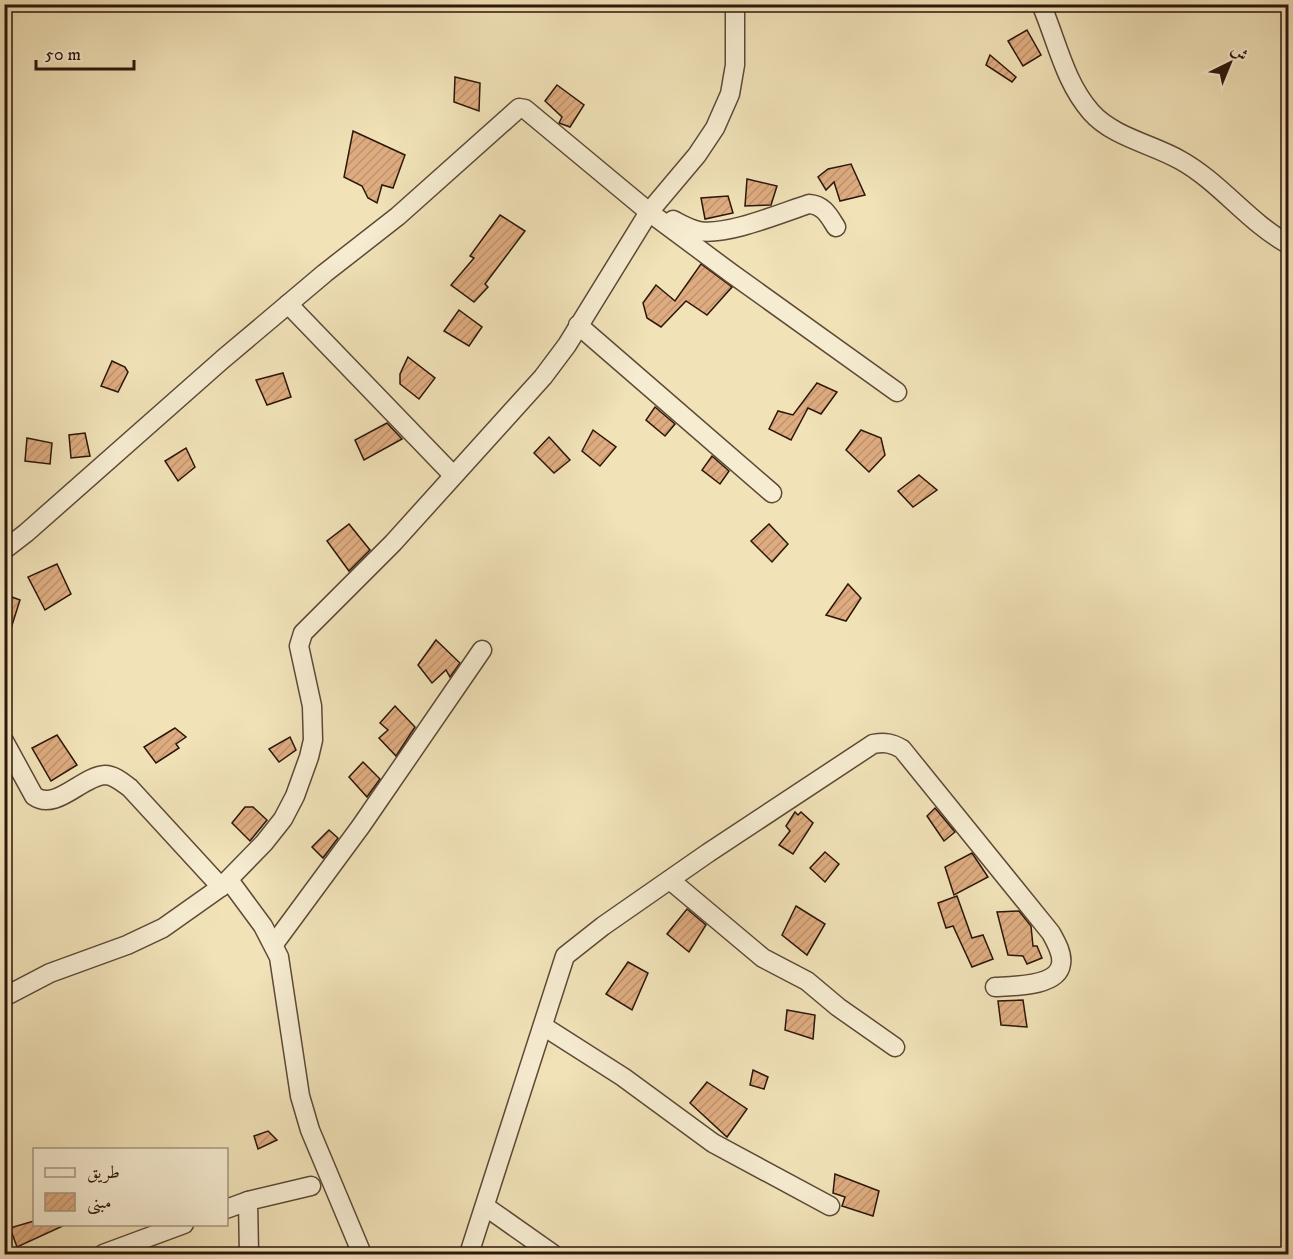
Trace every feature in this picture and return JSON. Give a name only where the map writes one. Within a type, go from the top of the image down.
[{"type":"street","points":[[4,997],[50,973],[127,945],[163,928],[225,884],[283,819],[295,795],[313,740],[312,706],[299,646],[303,633],[393,543],[543,377],[567,345],[578,325],[715,128],[730,94],[735,66],[735,4]]},
{"type":"street","points":[[1041,4],[1067,74],[1077,93],[1092,113],[1108,126],[1181,160],[1256,222],[1288,244]]},
{"type":"street","points":[[4,550],[288,304],[398,216],[519,108],[525,109],[655,216],[897,392]]},
{"type":"street","points":[[655,216],[667,217],[689,229],[708,232],[744,225],[809,204],[821,207],[837,228]]},
{"type":"street","points":[[288,304],[453,475]]},
{"type":"street","points":[[578,325],[772,493]]},
{"type":"street","points":[[274,944],[361,826],[482,651]]},
{"type":"street","points":[[4,741],[34,796],[38,799],[50,801],[98,777],[106,775],[116,778],[130,788],[263,926],[279,957],[300,1096],[310,1130],[362,1254]]},
{"type":"street","points":[[469,1254],[565,956],[771,810],[873,744],[885,742],[902,749],[1052,933],[1062,962],[1060,970],[1046,981],[995,987]]},
{"type":"street","points":[[670,880],[763,958],[807,981],[838,1007],[895,1047]]},
{"type":"street","points":[[543,1026],[623,1077],[714,1143],[830,1206]]},
{"type":"street","points":[[228,1208],[311,1186]]},
{"type":"street","points":[[249,1201],[249,1254]]},
{"type":"street","points":[[486,1207],[553,1254]]},
{"type":"street","points":[[103,1254],[179,1226]]},
{"type":"building","points":[[1027,30],[1041,55],[1023,66],[1008,41]]},
{"type":"building","points":[[990,55],[1016,77],[1012,82],[986,65]]},
{"type":"building","points":[[455,77],[480,83],[479,111],[454,102]]},
{"type":"building","points":[[557,85],[584,105],[570,127],[559,123],[562,117],[545,101]]},
{"type":"building","points":[[353,131],[405,155],[393,188],[382,185],[377,203],[368,198],[362,186],[344,177]]},
{"type":"building","points":[[851,164],[865,195],[840,201],[834,182],[826,190],[818,177],[828,169]]},
{"type":"building","points":[[747,179],[777,186],[771,205],[745,206]]},
{"type":"building","points":[[728,196],[733,213],[705,219],[701,198]]},
{"type":"building","points":[[500,215],[525,231],[485,284],[488,287],[474,302],[451,285],[474,258],[470,256]]},
{"type":"building","points":[[701,264],[732,287],[707,315],[686,301],[661,327],[647,318],[643,303],[656,285],[675,301]]},
{"type":"building","points":[[459,310],[482,327],[469,346],[444,331]]},
{"type":"building","points":[[408,357],[435,378],[419,399],[400,384],[400,374]]},
{"type":"building","points":[[112,361],[125,367],[128,372],[118,392],[101,386]]},
{"type":"building","points":[[283,373],[291,397],[267,405],[256,380]]},
{"type":"building","points":[[817,383],[837,392],[821,414],[808,408],[791,440],[769,429],[778,411],[793,415]]},
{"type":"building","points":[[655,407],[675,424],[665,436],[646,420]]},
{"type":"building","points":[[387,423],[402,439],[364,460],[355,440]]},
{"type":"building","points":[[593,430],[616,447],[600,466],[582,451]]},
{"type":"building","points":[[861,430],[881,438],[885,455],[869,472],[846,450]]},
{"type":"building","points":[[85,433],[90,456],[71,458],[69,435]]},
{"type":"building","points":[[549,437],[570,460],[554,473],[534,453]]},
{"type":"building","points":[[27,438],[52,443],[50,464],[25,461]]},
{"type":"building","points":[[186,448],[195,467],[178,481],[165,461]]},
{"type":"building","points":[[712,456],[729,471],[720,484],[702,470]]},
{"type":"building","points":[[919,475],[937,490],[913,507],[898,491]]},
{"type":"building","points":[[349,524],[370,550],[349,571],[327,541]]},
{"type":"building","points":[[769,524],[788,544],[772,562],[751,541]]},
{"type":"building","points":[[57,564],[71,594],[45,610],[28,577]]},
{"type":"building","points":[[848,584],[861,598],[846,621],[826,615]]},
{"type":"building","points":[[4,594],[20,600],[7,641],[4,641]]},
{"type":"building","points":[[436,640],[460,663],[450,677],[446,670],[432,683],[418,665]]},
{"type":"building","points":[[395,706],[415,727],[396,756],[379,738],[388,730],[380,723]]},
{"type":"building","points":[[175,728],[186,737],[176,744],[179,748],[156,763],[144,747]]},
{"type":"building","points":[[57,735],[77,765],[51,781],[32,748]]},
{"type":"building","points":[[290,737],[296,750],[279,762],[269,749]]},
{"type":"building","points":[[363,762],[380,779],[367,797],[349,777]]},
{"type":"building","points":[[245,807],[253,807],[267,820],[250,841],[232,823]]},
{"type":"building","points":[[935,808],[955,832],[944,841],[927,816]]},
{"type":"building","points":[[795,812],[798,815],[801,812],[813,823],[793,854],[779,845],[790,831],[786,826]]},
{"type":"building","points":[[329,830],[338,838],[323,858],[312,847]]},
{"type":"building","points":[[825,852],[839,864],[825,882],[810,868]]},
{"type":"building","points":[[972,853],[988,877],[954,895],[945,867]]},
{"type":"building","points":[[957,896],[972,938],[983,935],[993,959],[972,967],[953,926],[946,928],[938,903]]},
{"type":"building","points":[[796,906],[825,924],[807,955],[782,935]]},
{"type":"building","points":[[687,909],[706,925],[689,952],[667,934]]},
{"type":"building","points":[[1019,911],[1031,926],[1033,946],[1037,946],[1042,958],[1027,964],[1023,956],[1008,955],[997,912]]},
{"type":"building","points":[[628,962],[648,973],[632,1010],[606,994]]},
{"type":"building","points":[[1023,1000],[1027,1027],[1001,1025],[998,1001]]},
{"type":"building","points":[[787,1010],[815,1015],[813,1039],[785,1030]]},
{"type":"building","points":[[753,1070],[768,1077],[764,1089],[750,1085]]},
{"type":"building","points":[[707,1082],[747,1109],[727,1137],[690,1103]]},
{"type":"building","points":[[268,1131],[277,1140],[258,1149],[254,1136]]},
{"type":"building","points":[[835,1174],[879,1191],[873,1216],[842,1206],[845,1197],[833,1193]]},
{"type":"building","points":[[33,1221],[33,1226],[63,1226],[17,1247],[10,1228]]}]
